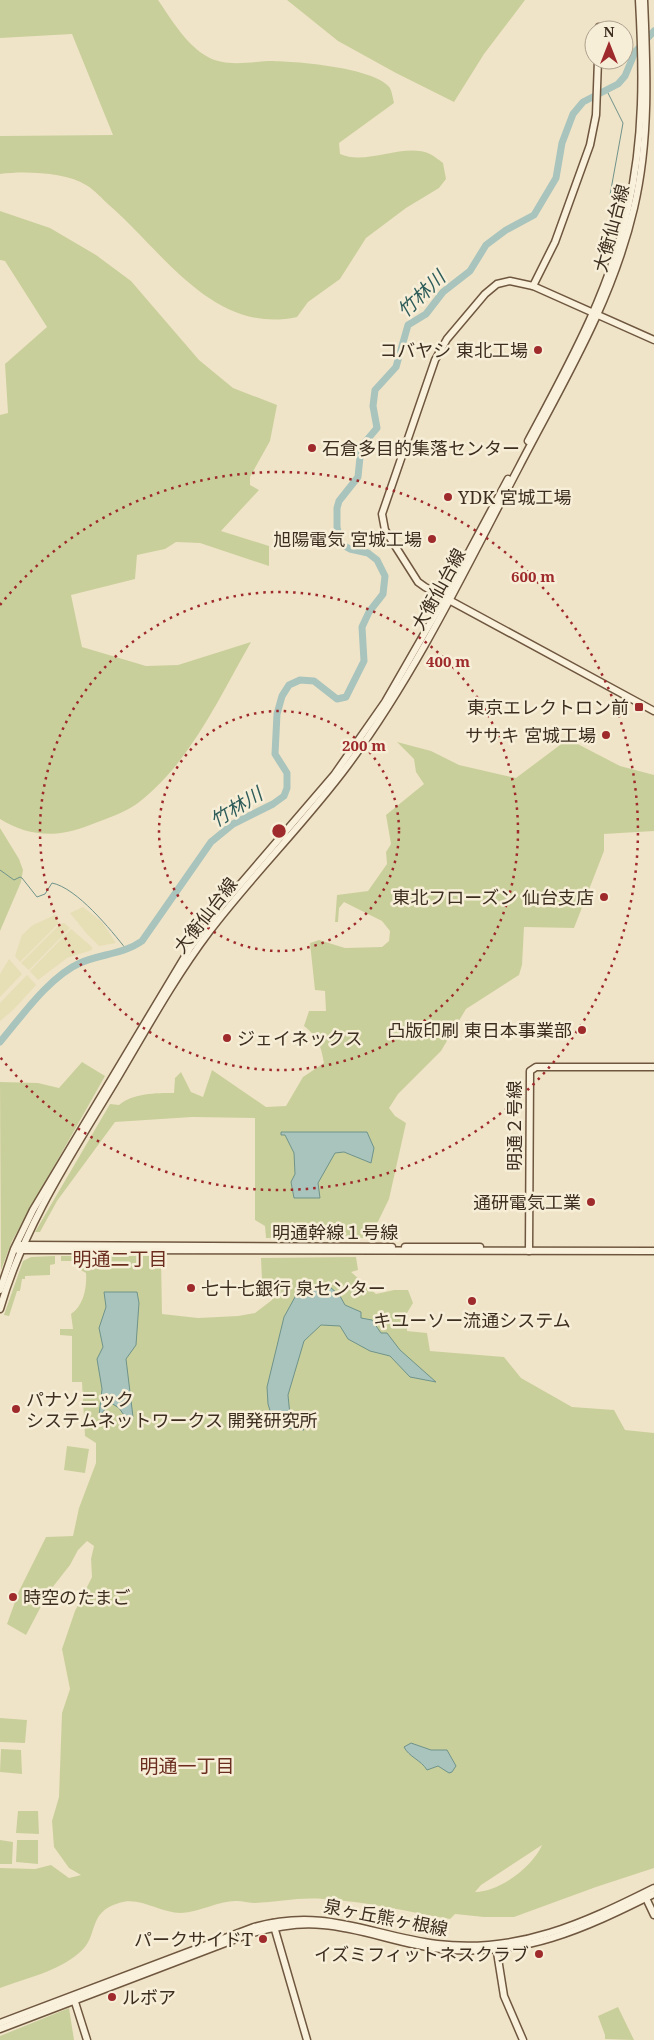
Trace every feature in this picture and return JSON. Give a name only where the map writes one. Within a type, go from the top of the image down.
[{"type":"main road","name":"大衡仙台線","points":[[0,1290],[37,1203],[190,948],[225,902],[334,775],[385,702],[447,599],[567,379],[617,270],[635,205],[647,109],[647,51],[639,0]]},
{"type":"main road","name":"大衡仙台線","points":[[596,315],[628,209],[637,160],[642,109],[644,0]]},
{"type":"main road","points":[[533,286],[555,242],[590,145],[596,122],[598,70]]},
{"type":"main road","points":[[654,340],[533,286],[510,281],[492,287],[447,339],[436,360],[385,500],[382,514],[385,530],[418,582],[654,711]]},
{"type":"main road","name":"明通２号線","points":[[529,1249],[530,1071],[536,1067],[654,1067]]},
{"type":"main road","name":"大衡仙台線","points":[[0,1310],[18,1248]]},
{"type":"main road","name":"明通幹線１号線","points":[[18,1248],[654,1248]]},
{"type":"main road","points":[[529,1249],[654,1252]]},
{"type":"main road","name":"泉ヶ丘熊ヶ根線","points":[[0,2029],[254,1927],[273,1925],[294,1919],[320,1919],[349,1923],[421,1941],[463,1946],[496,1947],[554,1933],[645,1895],[654,1888]]},
{"type":"main road","name":"泉ヶ丘熊ヶ根線","points":[[645,1895],[654,1894]]},
{"type":"main road","points":[[645,1895],[654,1915]]},
{"type":"main road","points":[[273,1925],[308,2040]]},
{"type":"main road","points":[[496,1947],[504,1996],[523,2040]]},
{"type":"main road","points":[[73,1999],[87,2040]]},
{"type":"main road","name":"泉ヶ丘熊ヶ根線","points":[[0,2023],[73,1999]]},
{"type":"shaded area","points":[[83,907],[102,922],[116,943],[99,946],[87,934],[70,913]]},
{"type":"shaded area","points":[[55,915],[59,918],[57,921],[59,923],[20,962],[15,956],[22,935],[33,925]]},
{"type":"shaded area","points":[[64,923],[70,928],[29,970],[21,963],[60,924]]},
{"type":"shaded area","points":[[71,929],[92,947],[92,950],[67,958],[38,980],[30,971]]},
{"type":"shaded area","points":[[9,959],[22,974],[0,997],[0,974]]},
{"type":"shaded area","points":[[27,975],[36,985],[0,1021],[0,1003]]},
{"type":"green space","points":[[0,0],[158,0],[186,39],[200,52],[215,60],[230,63],[296,62],[351,70],[368,75],[390,88],[394,103],[339,143],[340,154],[362,157],[420,151],[430,154],[443,163],[446,179],[439,188],[406,208],[366,238],[340,279],[308,302],[297,317],[267,319],[240,314],[216,302],[192,286],[86,185],[67,177],[56,175],[0,174],[0,136],[113,135],[72,34],[0,38]]},
{"type":"green space","points":[[287,0],[525,0],[484,54],[454,102],[338,41]]},
{"type":"green space","points":[[0,211],[50,228],[96,255],[131,281],[199,360],[233,388],[277,405],[270,441],[250,477],[250,485],[259,490],[221,531],[269,546],[269,566],[200,543],[176,542],[165,549],[137,555],[135,579],[71,595],[82,647],[146,666],[178,665],[251,642],[202,728],[173,769],[156,787],[133,807],[121,813],[78,829],[55,834],[44,834],[22,829],[0,819],[0,415],[8,413],[5,364],[47,327],[5,261],[0,260]]},
{"type":"green space","points":[[568,739],[620,766],[654,775],[654,831],[604,834],[604,851],[574,928],[524,927],[522,965],[519,975],[466,1009],[441,1051],[398,1094],[389,1108],[395,1116],[406,1123],[389,1199],[370,1238],[266,1238],[265,1226],[255,1220],[255,1118],[192,1117],[115,1122],[57,1201],[40,1232],[35,1232],[110,1104],[119,1105],[131,1098],[145,1094],[174,1093],[175,1078],[181,1072],[191,1092],[203,1097],[212,1070],[266,1107],[286,1106],[303,1077],[324,1063],[318,1042],[313,1034],[304,1026],[309,1011],[326,1011],[325,991],[315,990],[310,943],[319,940],[345,948],[382,947],[389,941],[390,931],[382,921],[344,902],[339,908],[338,922],[335,922],[337,895],[368,891],[387,864],[386,852],[391,844],[386,815],[424,784],[416,772],[414,759],[397,742],[431,751],[459,765],[516,778]]},
{"type":"green space","points":[[0,828],[19,859],[23,870],[21,882],[0,931]]},
{"type":"green space","points":[[82,1062],[105,1076],[12,1241],[1,1270],[0,1082],[38,1083],[59,1088]]},
{"type":"green space","points":[[55,1256],[55,1264],[50,1265],[50,1275],[25,1276],[25,1279],[22,1279],[20,1291],[17,1291],[9,1316],[4,1315],[23,1261],[31,1257]]},
{"type":"green space","points":[[61,1256],[161,1256],[162,1314],[198,1318],[238,1316],[255,1313],[272,1300],[273,1283],[262,1280],[261,1258],[356,1257],[358,1270],[351,1272],[376,1294],[394,1290],[408,1290],[413,1303],[407,1313],[407,1331],[427,1333],[430,1351],[504,1357],[521,1378],[572,1407],[614,1410],[625,1430],[654,1433],[654,1868],[514,1917],[484,1917],[455,1914],[450,1919],[371,1904],[315,1899],[255,1903],[229,1901],[181,1913],[127,1901],[109,1907],[102,1913],[97,1919],[85,1946],[70,1960],[41,1974],[0,1988],[0,1868],[35,1869],[51,1865],[69,1878],[81,1875],[69,1868],[54,1847],[52,1821],[59,1797],[62,1713],[70,1689],[62,1649],[75,1611],[92,1577],[91,1559],[94,1546],[87,1541],[78,1550],[70,1565],[48,1593],[26,1635],[7,1624],[19,1591],[46,1537],[73,1536],[79,1508],[96,1463],[96,1443],[85,1436],[82,1382],[72,1382],[72,1336],[60,1335],[60,1329],[73,1329],[71,1314],[82,1301],[86,1284],[86,1273],[79,1269],[78,1261],[61,1261]],"holes":[[[542,1845],[538,1853],[523,1869],[505,1883],[495,1888],[475,1892],[481,1885]]]},
{"type":"green space","points":[[67,1446],[89,1449],[85,1473],[64,1470]]},
{"type":"green space","points":[[0,1718],[27,1720],[25,1743],[0,1742]]},
{"type":"green space","points":[[1,1749],[21,1750],[22,1774],[0,1772]]},
{"type":"green space","points":[[18,1811],[38,1811],[39,1834],[16,1833]]},
{"type":"green space","points":[[0,1840],[13,1842],[12,1864],[0,1864]]},
{"type":"green space","points":[[17,1840],[38,1840],[38,1864],[16,1862]]},
{"type":"green space","points":[[618,2007],[634,2040],[605,2039],[598,2016]]},
{"type":"green space","points":[[69,2008],[74,2040],[0,2040],[0,2036]]},
{"type":"water","points":[[281,1132],[367,1132],[374,1148],[371,1163],[344,1152],[335,1153],[318,1183],[320,1198],[294,1198],[291,1182],[295,1174],[294,1153],[285,1135],[281,1135]]},
{"type":"water","points":[[329,1286],[340,1296],[345,1305],[361,1312],[361,1318],[372,1320],[381,1333],[387,1333],[400,1350],[436,1382],[410,1377],[390,1356],[370,1351],[348,1339],[340,1326],[321,1325],[304,1341],[288,1395],[290,1415],[304,1430],[275,1427],[268,1404],[267,1387],[284,1317],[300,1288]]},
{"type":"water","points":[[104,1292],[137,1292],[139,1303],[136,1345],[126,1359],[133,1417],[128,1421],[119,1408],[111,1403],[99,1416],[102,1389],[97,1359],[103,1347],[99,1328],[106,1307]]},
{"type":"water","points":[[411,1743],[431,1750],[447,1750],[456,1766],[449,1773],[438,1766],[427,1770],[404,1747]]},
{"type":"waterway","name":"竹林川","points":[[0,1042],[47,987],[69,969],[88,960],[128,949],[142,941],[211,842],[233,824],[273,804],[284,796],[287,788],[287,773],[275,754],[277,714],[282,696],[289,685],[300,680],[314,681],[337,699],[346,697],[364,661],[362,627],[369,612],[383,594],[385,576],[377,560],[368,553],[350,549],[341,544],[337,527],[339,501],[358,477],[361,447],[377,428],[373,406],[375,390],[396,367],[408,325],[426,314],[443,292],[470,271],[486,245],[506,230],[534,215],[556,178],[562,143],[573,114],[583,102],[618,84],[625,76],[635,52],[654,31]]},
{"type":"waterway","points":[[607,91],[623,123],[610,195],[612,195]]},
{"type":"waterway","points":[[0,870],[14,880],[22,878],[37,897],[45,894],[52,883],[62,886],[93,911],[126,949]]},
{"type":"place","name":"コバヤシ 東北工場","points":[[538,350]]},
{"type":"place","name":"石倉多目的集落センター","points":[[312,448]]},
{"type":"place","name":"YDK 宮城工場","points":[[448,497]]},
{"type":"place","name":"旭陽電気 宮城工場","points":[[432,539]]},
{"type":"place","name":"東京エレクトロン前","points":[[639,707]]},
{"type":"place","name":"ササキ 宮城工場","points":[[606,735]]},
{"type":"place","name":"東北フローズン 仙台支店","points":[[604,897]]},
{"type":"place","name":"凸版印刷 東日本事業部","points":[[582,1030]]},
{"type":"place","name":"ジェイネックス","points":[[227,1038]]},
{"type":"place","name":"通研電気工業","points":[[591,1202]]},
{"type":"place","name":"七十七銀行 泉センター","points":[[191,1288]]},
{"type":"place","name":"キユーソー流通システム","points":[[472,1301]]},
{"type":"place","name":"パナソニック システムネットワークス 開発研究所","points":[[16,1409]]},
{"type":"place","name":"時空のたまご","points":[[13,1597]]},
{"type":"place","name":"パークサイドT","points":[[263,1939]]},
{"type":"place","name":"イズミフィットネスクラブ","points":[[539,1954]]},
{"type":"place","name":"ルボア","points":[[112,1997]]},
{"type":"district","name":"明通二丁目","points":[[120,1259]]},
{"type":"district","name":"明通一丁目","points":[[187,1766]]}]
